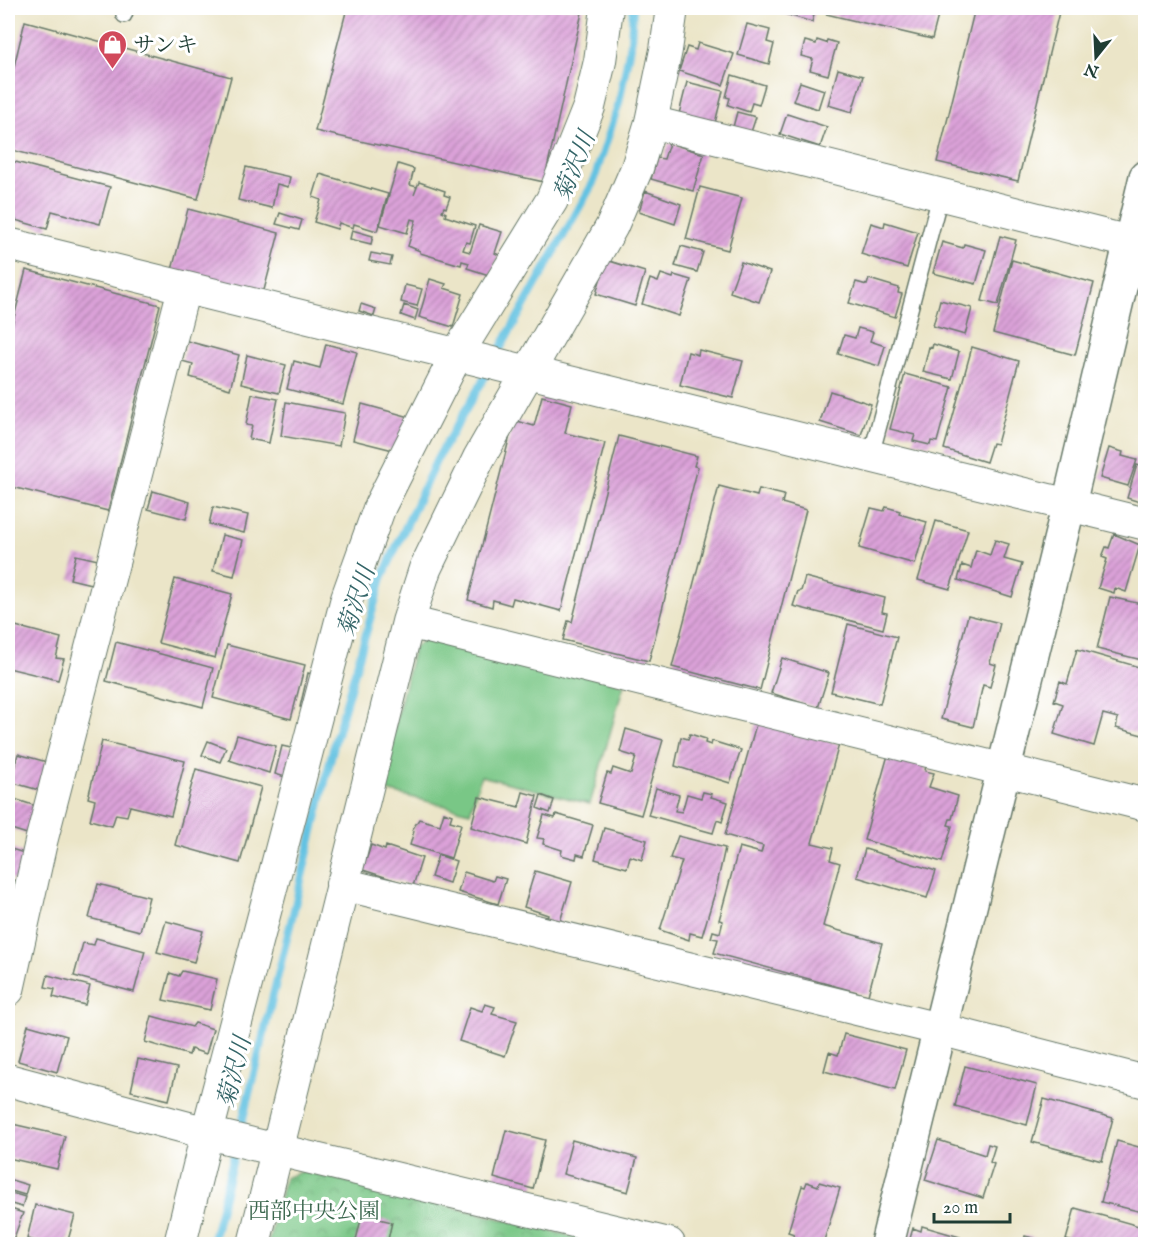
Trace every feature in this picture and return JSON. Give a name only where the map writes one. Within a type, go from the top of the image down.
[{"type":"street","points":[[180,1245],[216,1134],[347,598],[380,507],[552,200],[589,107],[600,61],[607,8]]},
{"type":"street","points":[[254,1245],[269,1147],[342,884],[408,622],[425,569],[519,369],[612,226],[637,168],[651,122],[672,8]]},
{"type":"street","points":[[651,122],[1138,244]]},
{"type":"street","points":[[887,1245],[1069,504],[1138,244],[1146,177]]},
{"type":"street","points":[[8,244],[1146,524]]},
{"type":"street","points":[[8,990],[41,842],[184,288]]},
{"type":"street","points":[[408,622],[1146,805]]},
{"type":"street","points":[[342,884],[939,1029],[1146,1082]]},
{"type":"street","points":[[8,1080],[216,1134],[669,1245]]},
{"type":"lane","points":[[871,455],[940,193]]},
{"type":"green space","points":[[429,636],[624,684],[590,804],[481,776],[470,812],[379,789],[414,648]]},
{"type":"green space","name":"西部中央公園","points":[[303,1171],[604,1244],[268,1244],[285,1178]]},
{"type":"building","points":[[347,8],[583,8],[544,182],[315,131]]},
{"type":"building","points":[[764,8],[816,8],[812,22]]},
{"type":"building","points":[[828,8],[940,8],[932,39],[826,14]]},
{"type":"building","points":[[975,8],[1060,8],[1018,181],[937,162]]},
{"type":"building","points":[[25,21],[231,77],[198,199],[8,149],[8,91]]},
{"type":"building","points":[[747,24],[770,30],[767,42],[774,44],[769,64],[738,55]]},
{"type":"building","points":[[817,40],[837,43],[828,75],[810,70],[813,59],[801,56],[805,41],[816,44]]},
{"type":"building","points":[[698,43],[734,54],[723,85],[679,71],[687,47],[696,50]]},
{"type":"building","points":[[838,69],[863,76],[852,112],[828,105]]},
{"type":"building","points":[[732,75],[765,85],[759,105],[752,103],[749,112],[728,105],[730,98],[726,97]]},
{"type":"building","points":[[687,82],[723,91],[715,123],[679,114]]},
{"type":"building","points":[[800,82],[824,90],[818,109],[793,101]]},
{"type":"building","points":[[737,112],[756,117],[751,132],[733,127]]},
{"type":"building","points":[[787,114],[827,127],[820,147],[780,134]]},
{"type":"building","points":[[669,143],[704,154],[693,191],[651,179],[657,158],[664,159]]},
{"type":"building","points":[[8,160],[110,187],[100,224],[52,211],[47,229],[8,218]]},
{"type":"building","points":[[398,164],[414,169],[410,185],[417,187],[414,195],[419,182],[445,191],[444,195],[450,197],[446,208],[444,207],[442,211],[446,213],[445,216],[475,226],[470,243],[466,242],[463,250],[470,252],[479,225],[502,232],[495,253],[499,255],[492,276],[467,268],[469,263],[462,261],[461,265],[420,253],[408,246],[416,220],[411,219],[407,233],[380,225]]},
{"type":"building","points":[[246,167],[290,177],[288,187],[277,184],[272,208],[238,200]]},
{"type":"building","points":[[320,174],[388,194],[377,231],[354,224],[353,228],[339,223],[337,229],[314,222],[321,200],[313,197]]},
{"type":"building","points":[[700,187],[742,198],[728,250],[686,239]]},
{"type":"building","points":[[645,191],[681,204],[675,224],[639,212]]},
{"type":"building","points":[[188,209],[279,233],[263,294],[172,270]]},
{"type":"building","points":[[280,213],[302,220],[299,230],[276,224]]},
{"type":"building","points":[[885,222],[918,232],[907,268],[861,254],[871,223],[884,227]]},
{"type":"building","points":[[352,230],[373,236],[371,244],[350,239]]},
{"type":"building","points":[[1000,236],[1016,240],[998,305],[982,301]]},
{"type":"building","points":[[942,242],[963,248],[964,244],[986,250],[976,284],[933,273]]},
{"type":"building","points":[[681,246],[703,252],[697,272],[675,266]]},
{"type":"building","points":[[371,253],[392,257],[390,265],[369,261]]},
{"type":"building","points":[[606,260],[645,272],[635,306],[596,294]]},
{"type":"building","points":[[1012,260],[1094,283],[1075,355],[993,333]]},
{"type":"building","points":[[741,262],[770,272],[759,302],[730,292]]},
{"type":"building","points":[[26,270],[160,305],[108,511],[8,486],[8,341]]},
{"type":"building","points":[[661,274],[691,280],[679,316],[642,304],[650,279],[658,282]]},
{"type":"building","points":[[430,279],[446,284],[444,288],[463,294],[453,327],[419,317]]},
{"type":"building","points":[[869,279],[899,288],[898,293],[902,294],[895,317],[849,303],[856,282],[867,285]]},
{"type":"building","points":[[405,285],[422,289],[417,306],[401,302]]},
{"type":"building","points":[[940,300],[972,308],[965,335],[933,326]]},
{"type":"building","points":[[361,304],[376,309],[374,316],[359,311]]},
{"type":"building","points":[[404,305],[418,310],[415,320],[401,315]]},
{"type":"building","points":[[858,328],[873,332],[870,341],[885,346],[879,366],[838,354],[844,335],[855,338]]},
{"type":"building","points":[[187,341],[239,355],[230,389],[190,377],[193,364],[182,361]]},
{"type":"building","points":[[326,344],[357,352],[343,404],[287,389],[294,361],[320,368]]},
{"type":"building","points":[[933,344],[959,352],[952,379],[923,372],[929,347],[932,348]]},
{"type":"building","points":[[972,347],[1019,361],[997,444],[992,443],[986,462],[944,449]]},
{"type":"building","points":[[699,350],[743,361],[733,398],[680,385],[688,352],[698,355]]},
{"type":"building","points":[[247,355],[286,365],[279,393],[241,384]]},
{"type":"building","points":[[905,374],[952,387],[937,442],[931,441],[930,445],[913,441],[915,435],[890,429]]},
{"type":"building","points":[[830,391],[871,404],[861,435],[820,422]]},
{"type":"building","points":[[252,394],[278,399],[269,443],[249,439],[252,426],[246,425]]},
{"type":"building","points":[[542,396],[572,404],[565,433],[605,443],[561,611],[513,598],[511,605],[493,600],[492,607],[468,600],[514,420],[534,426]]},
{"type":"building","points":[[286,402],[345,413],[339,446],[281,436]]},
{"type":"building","points":[[362,404],[410,417],[401,452],[353,440]]},
{"type":"building","points":[[619,436],[697,456],[694,466],[698,467],[649,661],[563,640],[568,621],[572,622]]},
{"type":"building","points":[[1109,448],[1123,452],[1122,456],[1137,460],[1128,486],[1100,478]]},
{"type":"building","points":[[1137,465],[1146,468],[1146,504],[1127,498]]},
{"type":"building","points":[[719,486],[757,496],[759,489],[784,495],[782,503],[806,510],[760,690],[672,667]]},
{"type":"building","points":[[153,491],[190,502],[186,519],[148,509]]},
{"type":"building","points":[[213,507],[248,515],[244,533],[209,524]]},
{"type":"building","points":[[886,507],[900,511],[899,514],[927,522],[915,564],[859,548],[871,508],[884,511]]},
{"type":"building","points":[[936,521],[968,530],[950,589],[918,580]]},
{"type":"building","points":[[1114,534],[1140,545],[1126,592],[1115,588],[1114,593],[1098,588],[1107,559],[1102,557],[1106,547],[1109,548]]},
{"type":"building","points":[[222,535],[243,540],[234,576],[213,571]]},
{"type":"building","points":[[995,540],[1009,544],[1004,559],[1022,564],[1012,597],[958,580],[962,565],[971,568],[976,550],[990,555]]},
{"type":"building","points":[[76,555],[98,560],[91,584],[70,579]]},
{"type":"building","points":[[805,577],[885,598],[882,612],[887,613],[883,629],[793,606]]},
{"type":"building","points":[[175,579],[232,594],[215,658],[158,643]]},
{"type":"building","points":[[1110,597],[1146,605],[1146,661],[1097,649]]},
{"type":"building","points":[[968,615],[1000,623],[990,663],[996,665],[990,687],[983,685],[973,727],[941,719]]},
{"type":"building","points":[[8,624],[61,638],[56,658],[64,659],[58,680],[8,668]]},
{"type":"building","points":[[848,624],[897,637],[880,704],[831,692]]},
{"type":"building","points":[[116,642],[213,668],[203,707],[106,681]]},
{"type":"building","points":[[227,645],[305,665],[291,719],[213,698]]},
{"type":"building","points":[[1077,649],[1146,669],[1146,736],[1116,728],[1118,718],[1103,714],[1094,746],[1054,734],[1063,704],[1054,701],[1060,681],[1067,684]]},
{"type":"building","points":[[782,658],[829,673],[818,708],[771,693]]},
{"type":"building","points":[[308,673],[318,675],[309,709],[300,707]]},
{"type":"building","points":[[757,721],[839,744],[812,843],[833,848],[830,860],[840,863],[823,926],[882,943],[868,995],[714,953],[718,939],[711,938],[713,931],[720,933],[723,921],[719,920],[739,847],[761,853],[763,846],[725,835]]},
{"type":"building","points":[[626,729],[663,740],[641,815],[598,803],[607,773],[611,774],[613,768],[631,774],[636,757],[620,752]]},
{"type":"building","points":[[690,734],[706,739],[705,743],[711,745],[712,741],[741,750],[730,783],[675,766],[681,737],[688,739]]},
{"type":"building","points":[[237,735],[276,746],[269,773],[229,760]]},
{"type":"building","points":[[102,741],[185,761],[171,816],[130,806],[127,816],[116,814],[112,826],[90,820],[95,800],[88,798]]},
{"type":"building","points":[[208,741],[226,748],[220,762],[202,755]]},
{"type":"building","points":[[282,746],[300,750],[292,779],[275,774]]},
{"type":"building","points":[[8,752],[14,754],[8,776]]},
{"type":"building","points":[[18,754],[47,762],[39,790],[10,782]]},
{"type":"building","points":[[888,755],[926,766],[925,771],[934,773],[929,787],[958,796],[952,819],[948,825],[952,826],[942,862],[864,840]]},
{"type":"building","points":[[196,769],[261,787],[240,863],[175,845]]},
{"type":"building","points":[[656,788],[679,795],[675,811],[682,812],[687,794],[701,798],[703,792],[728,802],[722,822],[717,820],[713,833],[648,815]]},
{"type":"building","points":[[523,792],[537,796],[526,844],[471,827],[479,797],[519,807]]},
{"type":"building","points":[[541,795],[554,800],[550,813],[537,808]]},
{"type":"building","points":[[8,797],[36,806],[27,834],[8,828]]},
{"type":"building","points":[[444,812],[452,815],[450,821],[461,824],[451,858],[410,845],[414,831],[412,830],[419,819],[440,825]]},
{"type":"building","points":[[556,814],[593,825],[584,856],[577,854],[576,859],[561,855],[562,850],[543,844],[544,839],[537,838],[544,815],[555,818]]},
{"type":"building","points":[[604,828],[647,840],[642,860],[630,856],[627,868],[595,859]]},
{"type":"building","points":[[678,836],[725,848],[702,936],[690,933],[689,940],[660,930],[682,861],[670,858]]},
{"type":"building","points":[[371,845],[385,850],[386,846],[422,858],[413,886],[363,870]]},
{"type":"building","points":[[8,848],[24,853],[17,881],[8,878]]},
{"type":"building","points":[[865,849],[936,871],[927,898],[857,877]]},
{"type":"building","points":[[438,855],[456,861],[449,883],[431,877]]},
{"type":"building","points":[[535,871],[572,882],[559,925],[546,921],[548,915],[524,907]]},
{"type":"building","points":[[464,872],[493,881],[495,876],[506,879],[498,904],[458,892]]},
{"type":"building","points":[[98,884],[149,897],[140,931],[89,918]]},
{"type":"building","points":[[166,921],[203,931],[194,962],[157,952]]},
{"type":"building","points":[[96,938],[145,951],[134,992],[74,976],[83,943],[94,945]]},
{"type":"building","points":[[182,971],[217,979],[210,1010],[163,1000],[170,973],[179,976]]},
{"type":"building","points":[[48,975],[90,986],[85,1005],[53,997],[55,989],[45,987]]},
{"type":"building","points":[[485,1004],[495,1007],[492,1014],[517,1021],[505,1056],[459,1041],[470,1007],[482,1011]]},
{"type":"building","points":[[152,1016],[192,1027],[195,1023],[213,1029],[206,1054],[191,1049],[189,1055],[145,1042]]},
{"type":"building","points":[[28,1025],[67,1036],[57,1072],[18,1061]]},
{"type":"building","points":[[844,1034],[906,1050],[895,1090],[824,1071],[829,1052],[838,1055]]},
{"type":"building","points":[[138,1059],[177,1068],[169,1100],[131,1091]]},
{"type":"building","points":[[965,1066],[1037,1085],[1027,1125],[955,1106]]},
{"type":"building","points":[[1044,1099],[1113,1118],[1102,1161],[1032,1142]]},
{"type":"building","points":[[8,1123],[65,1136],[57,1169],[8,1158]]},
{"type":"building","points":[[506,1130],[545,1140],[533,1189],[494,1178]]},
{"type":"building","points":[[572,1140],[637,1158],[628,1192],[563,1174]]},
{"type":"building","points":[[938,1140],[985,1155],[988,1144],[995,1146],[990,1162],[994,1164],[983,1198],[925,1180]]},
{"type":"building","points":[[1117,1141],[1146,1149],[1146,1213],[1101,1202]]},
{"type":"building","points":[[8,1179],[28,1185],[25,1195],[8,1190]]},
{"type":"building","points":[[807,1182],[818,1186],[819,1182],[840,1188],[823,1244],[790,1244],[794,1234],[788,1232],[802,1186],[805,1187]]},
{"type":"building","points":[[8,1192],[25,1197],[22,1207],[8,1203]]},
{"type":"building","points":[[35,1205],[75,1215],[67,1244],[50,1244],[27,1239]]},
{"type":"building","points":[[8,1208],[23,1213],[14,1238],[8,1236]]},
{"type":"building","points":[[1075,1208],[1146,1228],[1146,1244],[1081,1244],[1066,1240]]},
{"type":"building","points":[[362,1215],[392,1222],[387,1244],[355,1244]]},
{"type":"building","points":[[922,1226],[960,1237],[958,1244],[909,1242],[913,1228],[921,1231]]},
{"type":"building","points":[[1025,1236],[1056,1244],[1023,1244]]},
{"type":"waterway","name":"菊沢川","points":[[496,356],[593,183],[619,103],[631,41],[633,8]]},
{"type":"waterway","name":"菊沢川","points":[[239,1135],[335,741],[382,578],[437,459],[489,370]]},
{"type":"waterway","name":"菊沢川","points":[[212,1244],[236,1147]]},
{"type":"place","name":"サンキ","points":[[112,70]]}]
